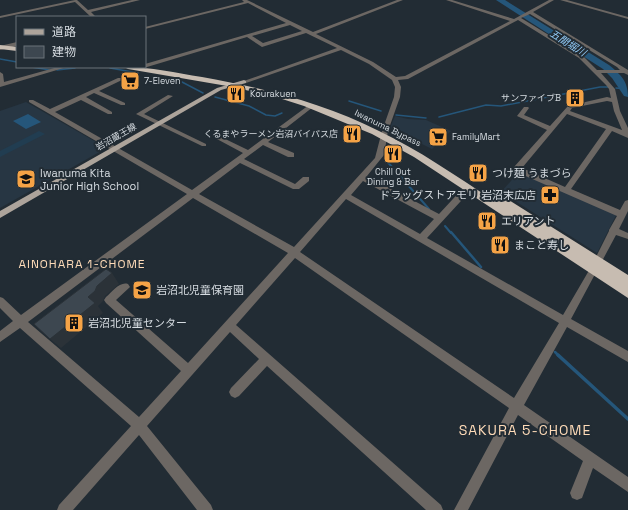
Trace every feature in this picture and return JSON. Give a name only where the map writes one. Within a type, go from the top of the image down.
[{"type":"highway","points":[[1,46],[16,46]]},
{"type":"highway","name":"Iwanuma Bypass","points":[[146,66],[244,82],[283,92],[314,102],[385,134],[446,165],[595,266],[628,293]]},
{"type":"highway","name":"Iwanuma Bypass","points":[[134,68],[233,85],[281,96],[385,134],[468,188],[595,266],[628,282]]},
{"type":"main road","name":"岩沼蔵王線","points":[[0,215],[219,89],[244,82]]},
{"type":"street","points":[[88,11],[138,0]]},
{"type":"street","points":[[146,28],[247,1],[256,0]]},
{"type":"street","points":[[312,34],[401,0]]},
{"type":"street","points":[[448,0],[516,19],[581,57],[612,89],[614,100],[627,135]]},
{"type":"street","points":[[395,79],[406,78],[552,0]]},
{"type":"street","points":[[562,0],[627,17]]},
{"type":"street","points":[[0,17],[76,1],[93,16]]},
{"type":"street","points":[[64,510],[378,159],[398,92],[395,79],[371,63],[247,1]]},
{"type":"street","points":[[530,12],[626,72]]},
{"type":"street","points":[[146,66],[290,23]]},
{"type":"street","points":[[249,36],[262,45],[307,31]]},
{"type":"street","points":[[288,37],[295,42]]},
{"type":"street","points":[[244,82],[342,48]]},
{"type":"street","points":[[0,74],[1,85],[60,68]]},
{"type":"street","points":[[597,72],[626,72]]},
{"type":"street","points":[[50,112],[120,79]]},
{"type":"street","points":[[94,91],[123,104]]},
{"type":"street","points":[[170,96],[139,114],[204,145]]},
{"type":"street","points":[[81,98],[110,113]]},
{"type":"street","points":[[614,100],[608,99],[570,107],[517,169],[621,214]]},
{"type":"street","points":[[31,100],[294,252],[628,485]]},
{"type":"street","points":[[0,337],[250,153],[311,106]]},
{"type":"street","points":[[526,108],[520,116],[551,128]]},
{"type":"street","points":[[567,112],[627,135]]},
{"type":"street","points":[[567,190],[610,128]]},
{"type":"street","points":[[217,137],[250,153]]},
{"type":"street","points":[[263,142],[291,155]]},
{"type":"street","points":[[240,160],[296,187],[306,179]]},
{"type":"street","points":[[362,177],[440,218]]},
{"type":"street","points":[[421,238],[468,188]]},
{"type":"street","points":[[345,195],[628,357]]},
{"type":"street","points":[[461,510],[628,203]]},
{"type":"street","points":[[613,230],[628,236]]},
{"type":"street","points":[[125,287],[109,300],[188,370]]},
{"type":"street","points":[[0,301],[21,322],[139,425],[206,510]]},
{"type":"street","points":[[229,325],[436,510]]},
{"type":"street","points":[[235,392],[267,359]]},
{"type":"street","points":[[577,493],[590,459]]},
{"type":"shaded area","name":"Iwanuma Kita Junior High School","points":[[26,102],[103,146],[103,150],[0,208],[0,111]]},
{"type":"shaded area","points":[[28,114],[41,122],[26,129],[13,121]]},
{"type":"shaded area","points":[[395,116],[408,119],[426,120],[451,131],[432,149],[390,128]]},
{"type":"shaded area","points":[[39,131],[45,134],[0,157],[0,151]]},
{"type":"shaded area","points":[[520,171],[616,215],[597,253],[501,192]]},
{"type":"building","points":[[106,269],[112,273],[97,286],[95,291],[88,297],[95,303],[50,339],[34,324]]},
{"type":"waterway","name":"五間堀川","points":[[500,0],[606,67],[616,76],[628,94]]},
{"type":"waterway","points":[[0,59],[16,62]]},
{"type":"waterway","points":[[37,68],[50,70]]},
{"type":"waterway","points":[[57,70],[75,68]]},
{"type":"waterway","points":[[110,68],[138,73]]},
{"type":"waterway","points":[[182,82],[203,93]]},
{"type":"waterway","points":[[439,117],[486,105],[501,106],[600,87],[609,87]]},
{"type":"waterway","name":"五間堀川","points":[[616,88],[625,89]]},
{"type":"waterway","points":[[215,97],[249,106],[266,115],[275,116],[282,113]]},
{"type":"waterway","points":[[349,101],[381,111]]},
{"type":"waterway","points":[[396,115],[426,118]]},
{"type":"waterway","points":[[385,159],[429,209]]},
{"type":"waterway","points":[[445,226],[451,233]]},
{"type":"waterway","points":[[451,232],[481,267]]},
{"type":"waterway","points":[[555,352],[558,355]]},
{"type":"waterway","points":[[558,355],[628,419]]},
{"type":"place","name":"7-Eleven","points":[[130,81]]},
{"type":"place","name":"Kourakuen","points":[[236,94]]},
{"type":"place","name":"サンファイブB","points":[[575,98]]},
{"type":"place","name":"くるまやラーメン岩沼バイパス店","points":[[352,134]]},
{"type":"place","name":"FamilyMart","points":[[438,137]]},
{"type":"place","name":"Chill Out Dining & Bar","points":[[393,154]]},
{"type":"place","name":"つけ麺 うまづら","points":[[478,173]]},
{"type":"place","name":"Iwanuma Kita Junior High School","points":[[26,179]]},
{"type":"place","name":"ドラッグストアモリ 岩沼末広店","points":[[550,195]]},
{"type":"place","name":"エリアント","points":[[487,221]]},
{"type":"place","name":"まこと寿し","points":[[500,245]]},
{"type":"place","name":"岩沼北児童保育園","points":[[142,290]]},
{"type":"place","name":"岩沼北児童センター","points":[[74,323]]},
{"type":"district","name":"AINOHARA 1-CHOME","points":[[82,264]]},
{"type":"district","name":"SAKURA 5-CHOME","points":[[525,430]]}]
